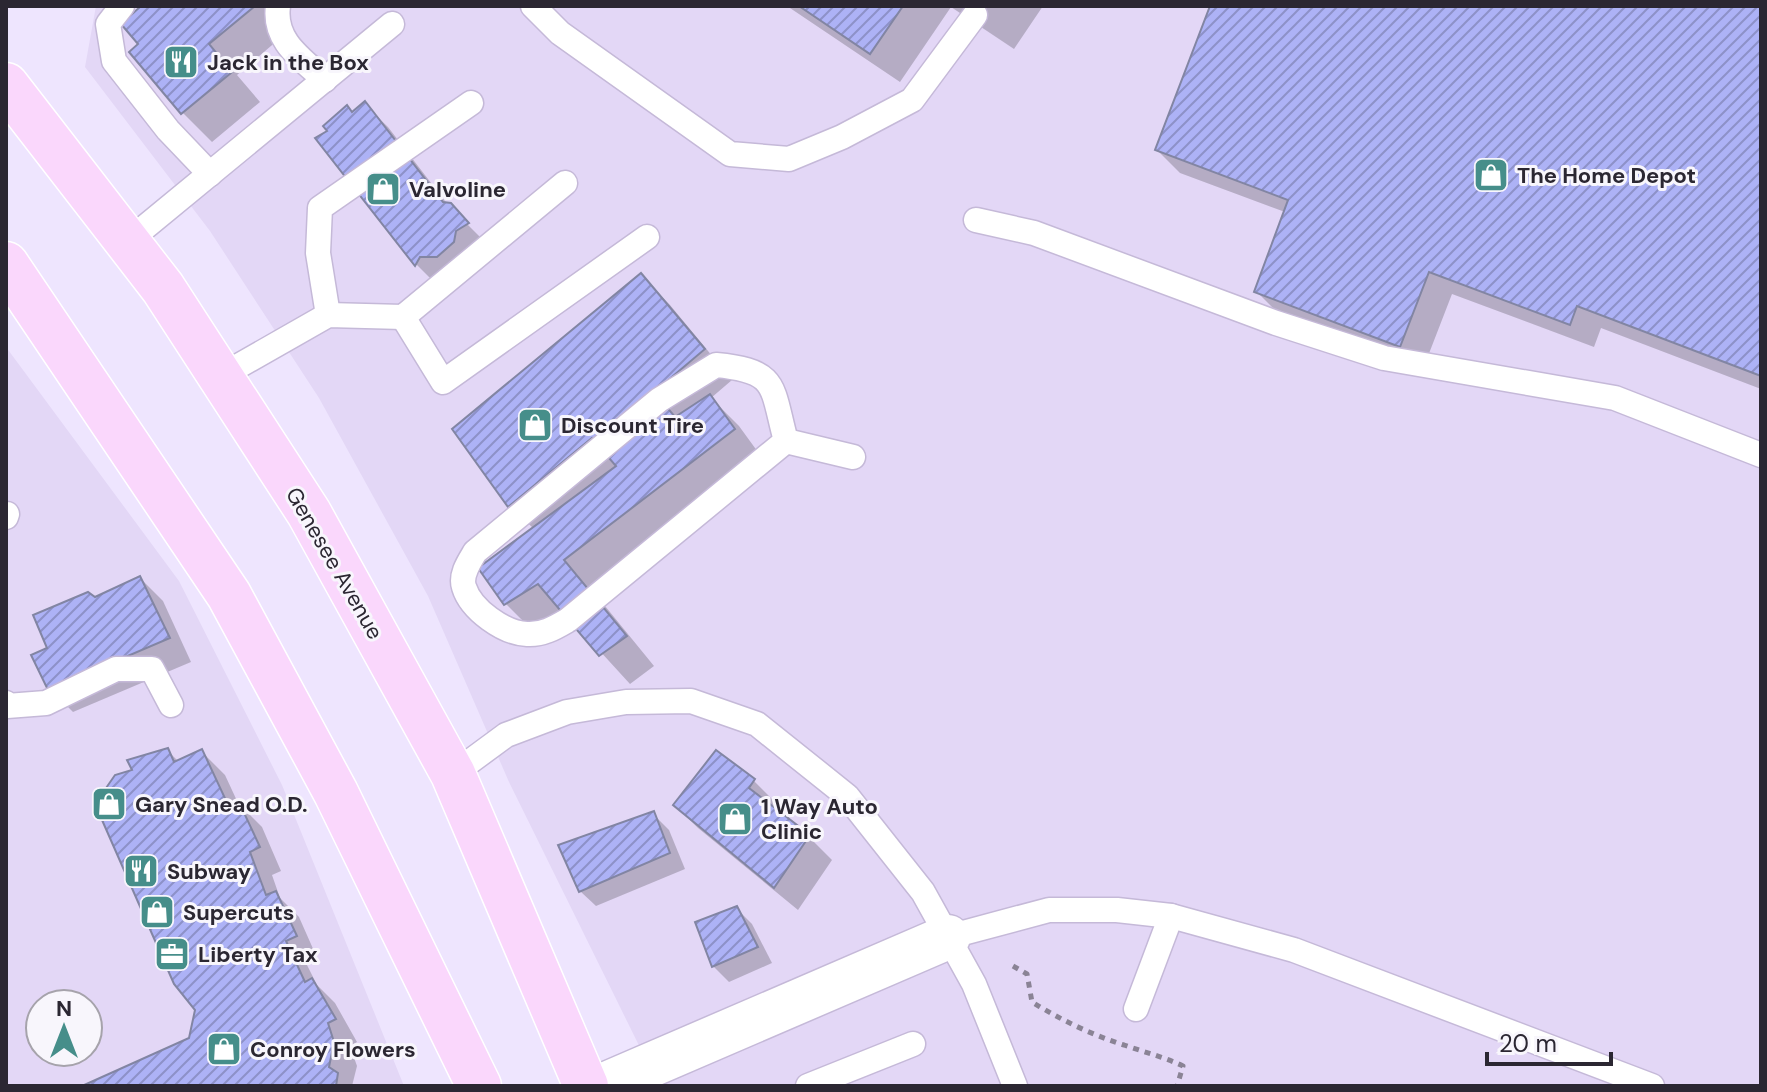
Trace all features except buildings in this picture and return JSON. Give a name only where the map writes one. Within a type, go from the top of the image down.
[{"type":"main road","name":"Genesee Avenue","points":[[6,85],[163,288],[309,513],[453,774],[586,1086]]},
{"type":"main road","points":[[6,264],[229,595],[336,793],[479,1086]]},
{"type":"street","points":[[602,1086],[948,937]]},
{"type":"lane","points":[[122,6],[108,24],[114,61],[168,130],[210,174]]},
{"type":"lane","points":[[278,6],[275,23],[290,48],[325,80]]},
{"type":"lane","points":[[533,6],[560,33],[730,154],[789,159],[842,137],[912,100],[975,15]]},
{"type":"lane","points":[[127,242],[392,24]]},
{"type":"lane","points":[[328,315],[318,253],[320,208],[471,103]]},
{"type":"lane","points":[[221,376],[328,315],[403,317],[565,183]]},
{"type":"lane","points":[[976,220],[1034,233],[1276,323],[1384,358],[1615,398],[1761,455]]},
{"type":"lane","points":[[403,317],[443,382],[647,237]]},
{"type":"lane","points":[[716,365],[759,374],[771,386],[786,441],[596,598],[552,630],[527,634],[509,629],[478,611],[463,586],[466,568],[475,552],[659,400],[716,365]]},
{"type":"lane","points":[[786,441],[853,457]]},
{"type":"lane","points":[[6,703],[7,706],[46,703],[116,669],[152,669],[171,705]]},
{"type":"lane","points":[[453,774],[506,735],[567,712],[626,702],[691,701],[757,724],[847,796],[923,892],[974,984],[1015,1086]]},
{"type":"lane","points":[[948,937],[1049,910],[1117,910],[1171,916],[1294,950],[1614,1079],[1652,1086]]},
{"type":"lane","points":[[1136,1009],[1171,916]]},
{"type":"lane","points":[[808,1086],[913,1044]]},
{"type":"path","points":[[1013,966],[1027,974],[1032,1002],[1057,1017],[1100,1037],[1157,1054],[1183,1066],[1177,1086]]},
{"type":"shaded area","points":[[96,6],[1761,6],[1761,1086],[659,1086],[509,782],[428,596],[319,398],[210,231],[85,67]]},
{"type":"shaded area","points":[[6,347],[179,581],[282,785],[404,1086],[6,1086]]},
{"type":"place","name":"Jack in the Box","points":[[181,62]]},
{"type":"place","name":"The Home Depot","points":[[1491,175]]},
{"type":"place","name":"Valvoline","points":[[383,189]]},
{"type":"place","name":"Discount Tire","points":[[535,425]]},
{"type":"place","name":"Gary Snead O.D.","points":[[109,804]]},
{"type":"place","name":"1 Way Auto Clinic","points":[[735,819]]},
{"type":"place","name":"Subway","points":[[141,871]]},
{"type":"place","name":"Supercuts","points":[[157,912]]},
{"type":"place","name":"Liberty Tax","points":[[172,954]]},
{"type":"place","name":"Conroy Flowers","points":[[224,1049]]}]
